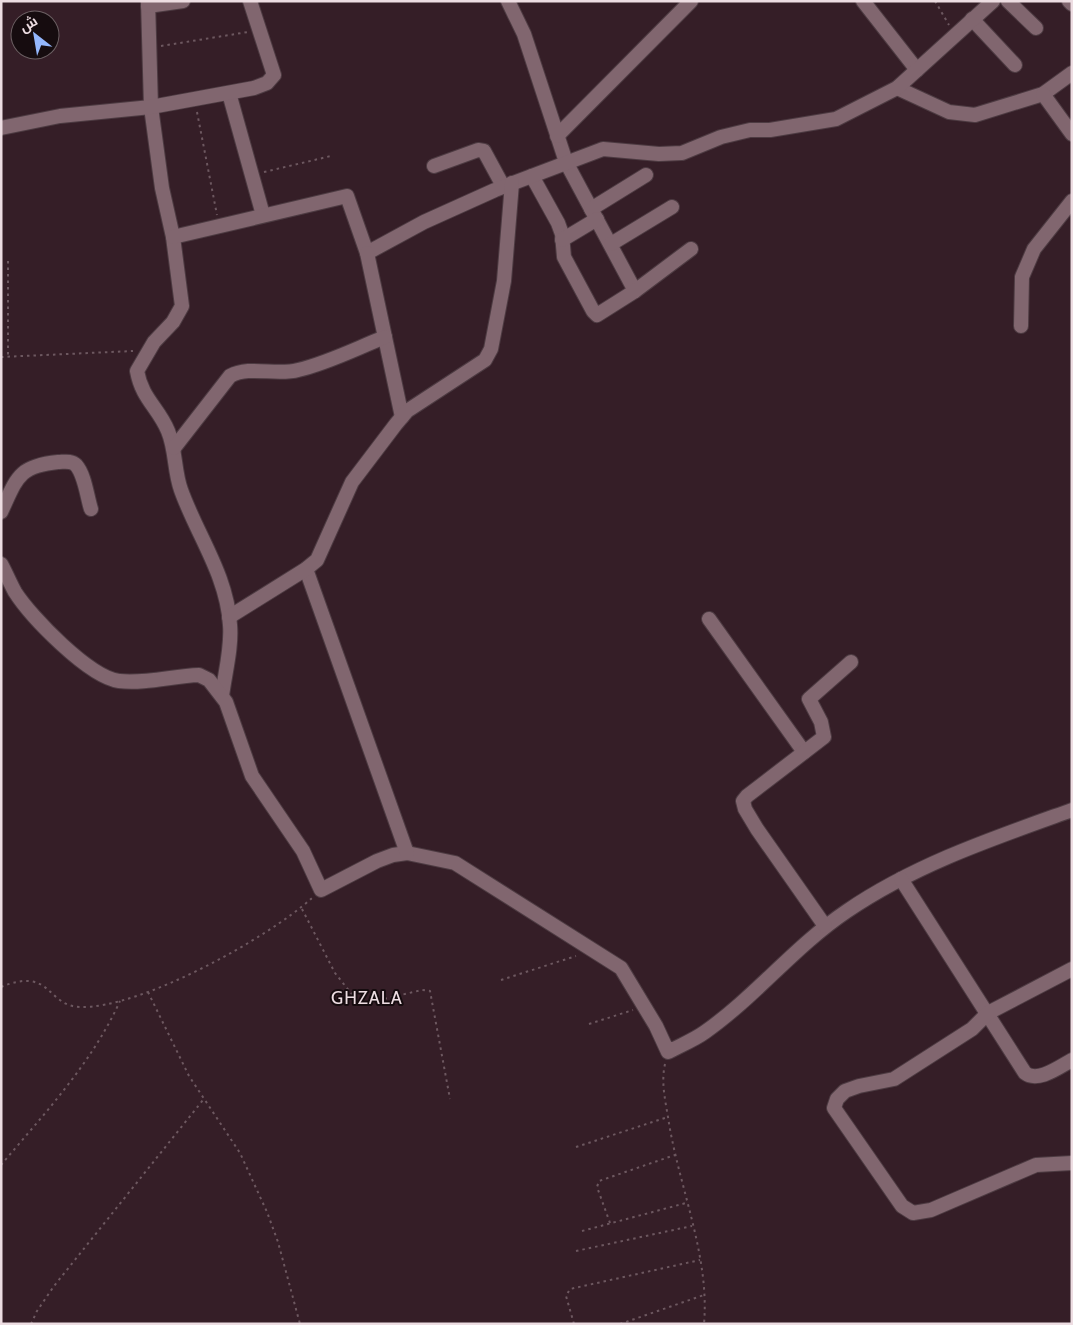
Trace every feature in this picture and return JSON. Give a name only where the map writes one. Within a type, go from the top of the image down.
[{"type":"street","points":[[184,1],[148,4],[151,108],[162,188],[173,237],[182,306],[173,322],[148,351],[137,371],[143,394],[167,429],[174,448],[180,489],[209,548],[228,601],[231,626],[222,696]]},
{"type":"street","points":[[1,128],[60,116],[151,108],[229,93],[267,83],[274,76],[250,1]]},
{"type":"street","points":[[508,1],[524,34],[566,162],[635,291]]},
{"type":"street","points":[[557,136],[691,1]]},
{"type":"street","points":[[863,1],[917,70]]},
{"type":"street","points":[[1008,1],[1036,28]]},
{"type":"street","points":[[1069,1],[1072,4]]},
{"type":"street","points":[[368,253],[424,222],[508,185],[602,149],[659,154],[682,153],[720,138],[750,130],[770,130],[836,119],[897,88],[991,2]]},
{"type":"street","points":[[972,19],[1015,65]]},
{"type":"street","points":[[897,88],[949,112],[975,115],[1043,94],[1072,74]]},
{"type":"street","points":[[229,93],[263,214]]},
{"type":"street","points":[[1043,94],[1072,134]]},
{"type":"street","points":[[229,617],[306,569],[317,560],[352,482],[402,417],[435,392],[485,360],[491,349],[504,281],[508,185],[484,151],[478,150],[434,166]]},
{"type":"street","points":[[562,240],[646,175]]},
{"type":"street","points":[[532,176],[558,223],[564,257],[597,315],[635,291],[691,249]]},
{"type":"street","points":[[173,237],[263,214],[347,196],[368,253],[402,417]]},
{"type":"street","points":[[1021,326],[1022,277],[1034,249],[1072,202]]},
{"type":"street","points":[[611,244],[672,207]]},
{"type":"street","points":[[174,448],[234,373],[238,371],[278,373],[298,370],[385,337]]},
{"type":"street","points":[[1,512],[22,473],[36,464],[70,461],[76,464],[80,471],[91,509]]},
{"type":"street","points":[[1,564],[15,591],[27,607],[74,655],[106,678],[129,681],[200,675],[209,680],[222,696],[252,776],[303,851],[321,890],[377,861],[407,853],[455,863],[594,949],[621,968],[645,1007],[668,1052],[706,1032],[826,926],[847,910],[901,879],[956,852],[1011,830],[1072,810]]},
{"type":"street","points":[[306,569],[407,853]]},
{"type":"street","points":[[709,619],[804,752]]},
{"type":"street","points":[[826,926],[757,829],[745,809],[744,801],[747,796],[824,737],[824,732],[809,699],[851,662]]},
{"type":"street","points":[[901,879],[1025,1073],[1038,1077],[1072,1060]]},
{"type":"street","points":[[1072,969],[988,1013],[972,1029],[894,1079],[859,1086],[845,1091],[837,1099],[834,1108],[902,1206],[913,1213],[932,1210],[1036,1165],[1072,1163]]},
{"type":"path","points":[[935,1],[955,36]]},
{"type":"path","points":[[149,48],[260,30]]},
{"type":"path","points":[[194,99],[219,225]]},
{"type":"path","points":[[252,174],[330,156]]},
{"type":"path","points":[[8,261],[8,355]]},
{"type":"path","points":[[1,357],[8,355],[148,351]]},
{"type":"path","points":[[1,987],[28,980],[42,983],[62,1000],[79,1007],[120,1001],[162,987],[233,952],[276,926],[301,908],[321,890]]},
{"type":"path","points":[[301,908],[335,973],[358,1002],[363,1004],[422,990],[430,991],[450,1099]]},
{"type":"path","points":[[501,980],[594,949]]},
{"type":"path","points":[[148,992],[169,1038],[203,1100],[240,1153],[267,1212],[278,1242],[300,1324]]},
{"type":"path","points":[[1,1165],[55,1101],[91,1052],[109,1025],[120,1001]]},
{"type":"path","points":[[589,1024],[645,1007]]},
{"type":"path","points":[[668,1052],[662,1078],[675,1155],[701,1259],[704,1324]]},
{"type":"path","points":[[31,1324],[37,1311],[54,1286],[203,1100]]},
{"type":"path","points":[[576,1147],[668,1117]]},
{"type":"path","points":[[610,1224],[597,1187],[599,1181],[675,1155]]},
{"type":"path","points":[[582,1231],[686,1203]]},
{"type":"path","points":[[576,1251],[692,1226]]},
{"type":"path","points":[[574,1324],[566,1296],[570,1290],[701,1259]]},
{"type":"path","points":[[620,1324],[704,1295]]},
{"type":"district","name":"GHZALA","points":[[367,998]]}]
